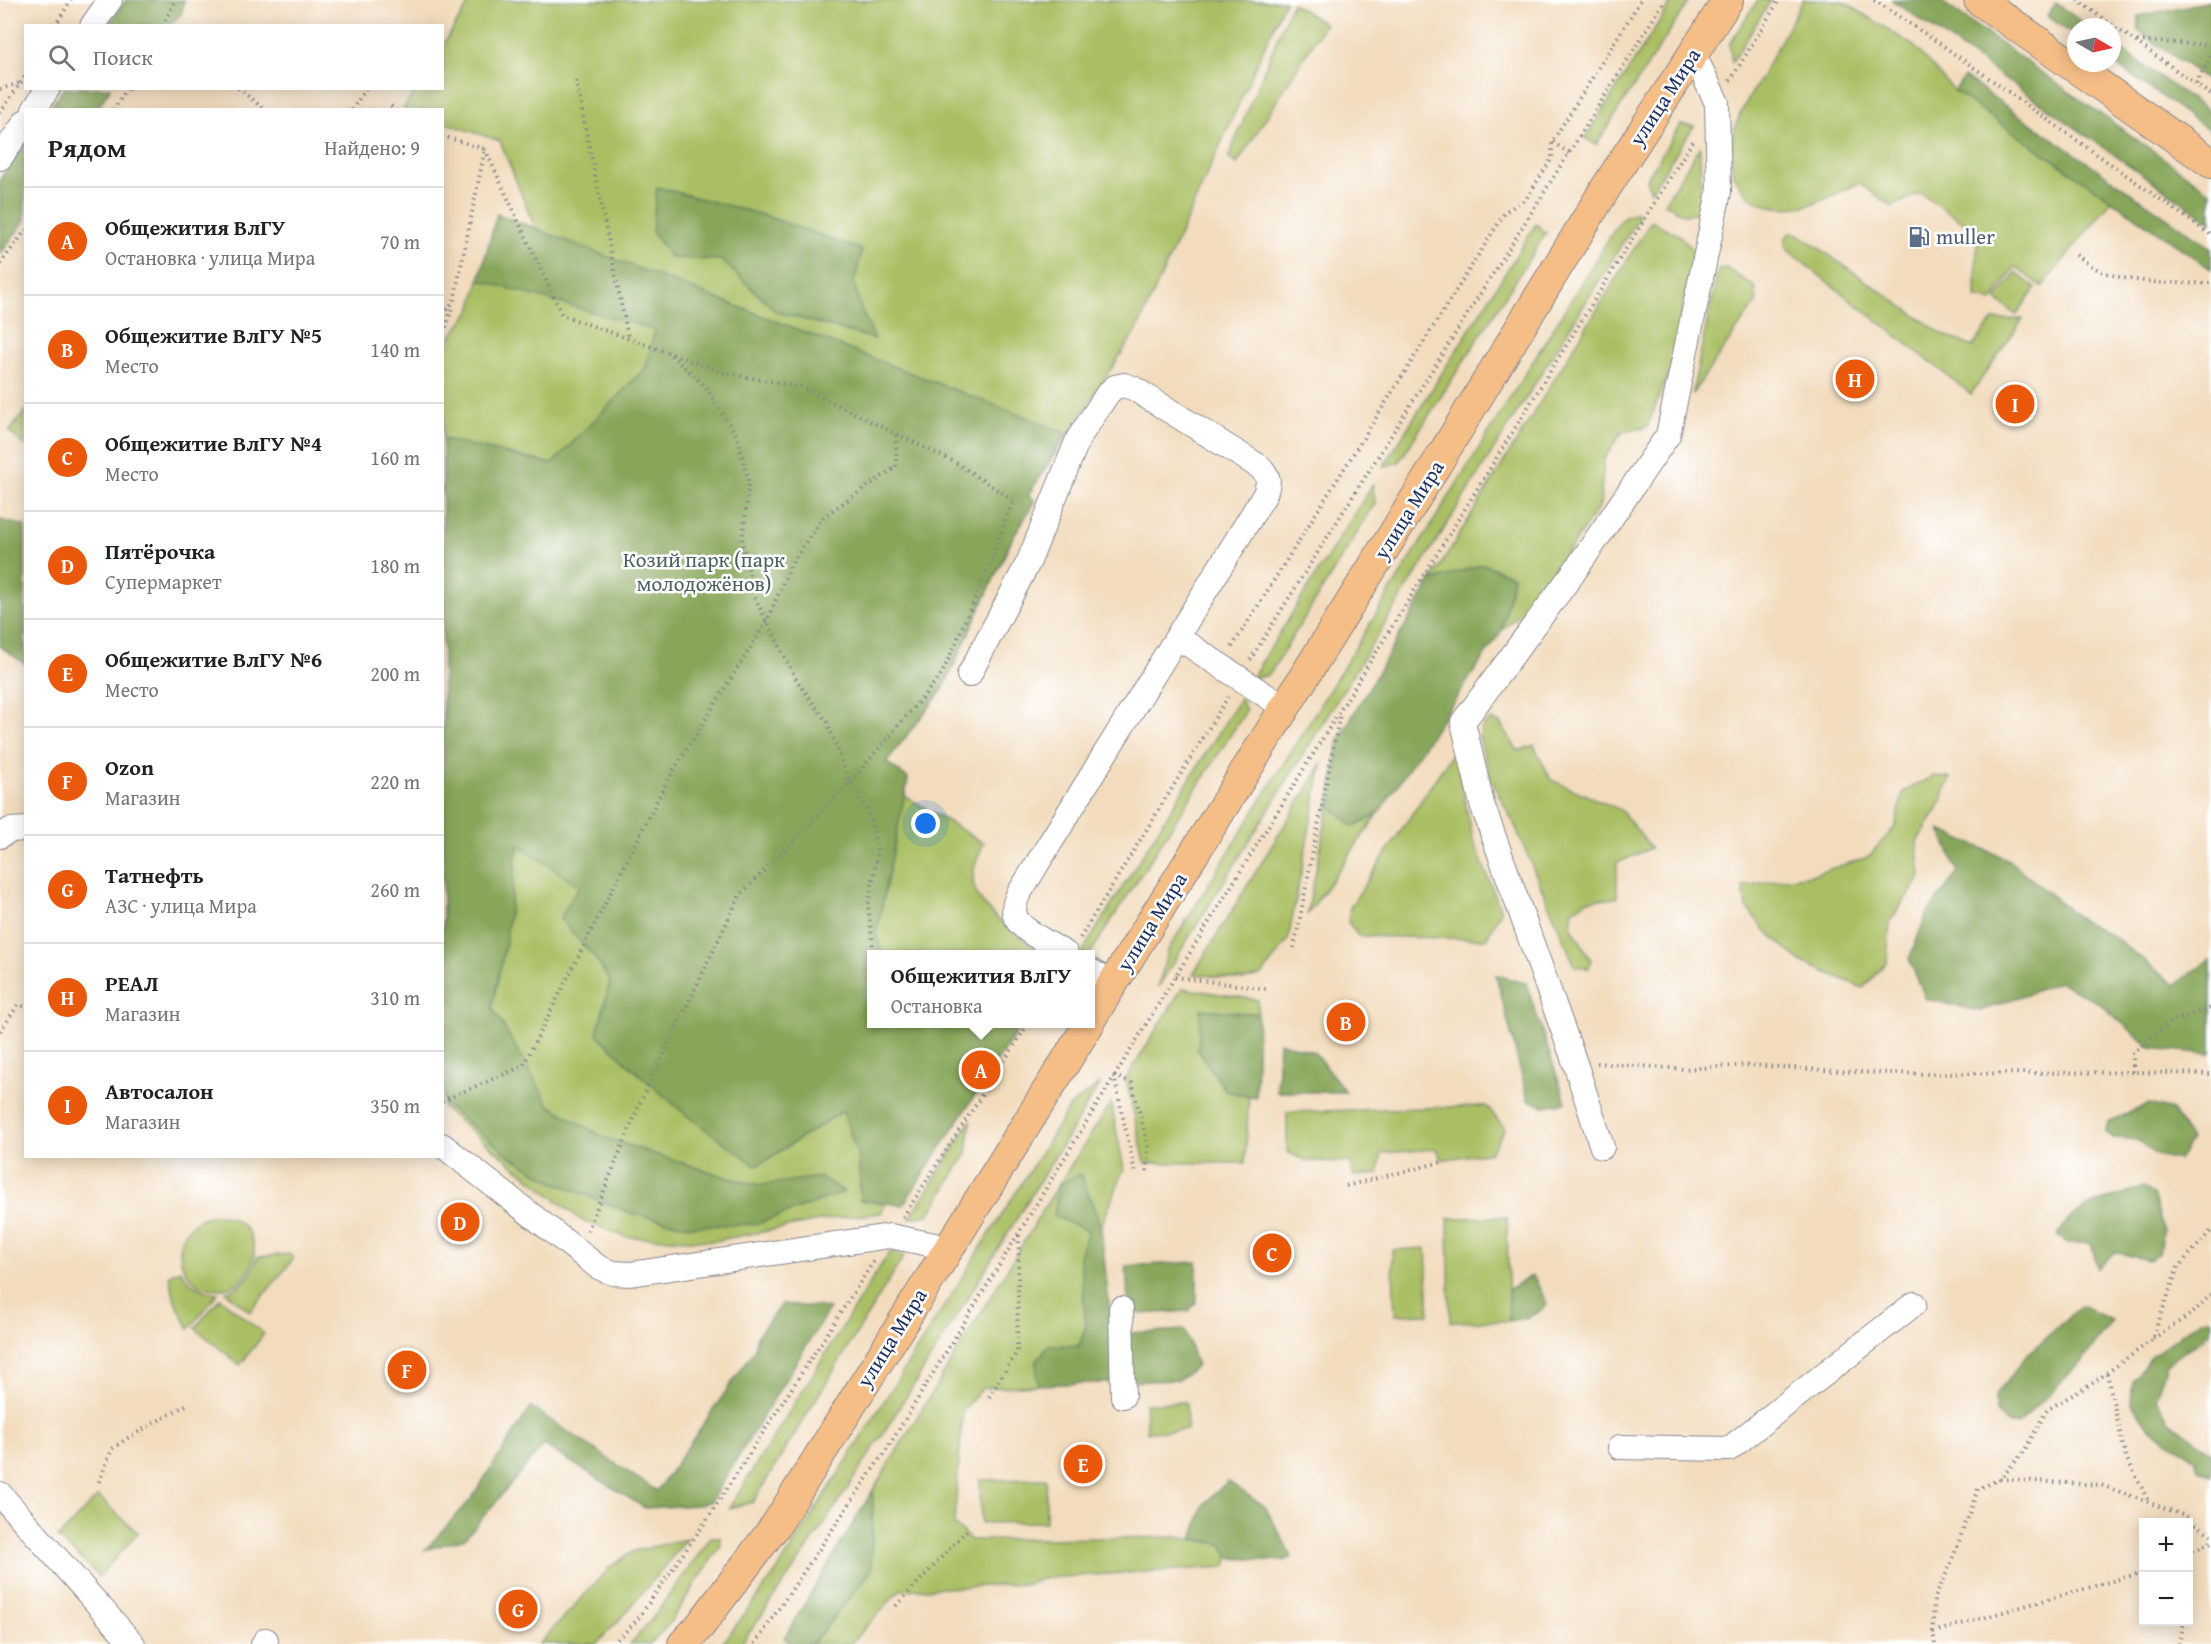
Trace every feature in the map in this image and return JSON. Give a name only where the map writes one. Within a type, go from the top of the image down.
[{"type":"main road","name":"улица Мира","points":[[1095,1003],[1102,977],[1285,708],[1607,186],[1728,0]]},
{"type":"main road","points":[[1979,0],[2211,163]]},
{"type":"main road","name":"улица Мира","points":[[683,1644],[776,1525],[1086,1028]]},
{"type":"street","points":[[93,24],[110,0]]},
{"type":"street","points":[[1602,1147],[1575,1061],[1482,804],[1463,722],[1574,572],[1668,435],[1719,192],[1717,103],[1693,53]]},
{"type":"street","points":[[35,108],[47,90]]},
{"type":"street","points":[[0,158],[24,124]]},
{"type":"street","points":[[969,675],[1029,561],[1078,439],[1108,393],[1115,387],[1124,385],[1133,388],[1268,474],[1269,483],[1265,494],[1018,895],[1014,906],[1015,917],[1021,926],[1071,950]]},
{"type":"street","points":[[1177,637],[1285,708]]},
{"type":"street","points":[[0,836],[10,830],[24,829]]},
{"type":"street","points":[[444,1147],[598,1267],[613,1273],[630,1274],[890,1236],[949,1248]]},
{"type":"street","points":[[1620,1447],[1729,1449],[1914,1304]]},
{"type":"street","points":[[1121,1310],[1123,1396]]},
{"type":"street","points":[[0,1494],[133,1644]]},
{"type":"path","points":[[56,24],[71,0]]},
{"type":"path","points":[[164,24],[175,0]]},
{"type":"path","points":[[1071,950],[1230,671],[1506,211],[1526,199],[1552,158],[1552,142],[1641,0]]},
{"type":"path","points":[[1230,671],[1569,153],[1665,0]]},
{"type":"path","points":[[754,1644],[890,1444],[1114,1076],[1779,0]]},
{"type":"path","points":[[1874,0],[1939,43],[2211,235]]},
{"type":"path","points":[[2077,0],[2211,94]]},
{"type":"path","points":[[2135,41],[2211,45]]},
{"type":"path","points":[[2196,84],[2211,56]]},
{"type":"path","points":[[0,113],[24,78]]},
{"type":"path","points":[[576,81],[628,338]]},
{"type":"path","points":[[0,88],[21,82]]},
{"type":"path","points":[[114,108],[127,90]]},
{"type":"path","points":[[240,90],[262,108]]},
{"type":"path","points":[[353,108],[365,90]]},
{"type":"path","points":[[444,137],[485,149],[562,315],[725,373],[801,387],[958,464],[1014,501],[992,560],[942,675],[850,782],[740,895],[640,1103],[579,1252]]},
{"type":"path","points":[[1552,142],[1569,153]]},
{"type":"path","points":[[444,333],[454,301],[485,149]]},
{"type":"path","points":[[0,264],[24,233]]},
{"type":"path","points":[[2076,255],[2100,271],[2125,277],[2173,284],[2211,283]]},
{"type":"path","points":[[444,314],[454,301]]},
{"type":"path","points":[[667,352],[704,385],[737,436],[748,483],[742,543],[754,598],[797,681],[827,722],[850,782],[869,813],[878,852],[868,906],[874,950]]},
{"type":"path","points":[[444,1100],[523,1066],[667,781],[766,621],[791,564],[824,516],[896,467],[896,434]]},
{"type":"path","points":[[1294,948],[1341,710]]},
{"type":"path","points":[[1175,977],[1267,989]]},
{"type":"path","points":[[0,1031],[18,1005],[24,1006]]},
{"type":"path","points":[[2133,1072],[2133,1053],[2172,1022],[2211,1008]]},
{"type":"path","points":[[613,1644],[637,1620],[704,1524],[1025,1028]]},
{"type":"path","points":[[1575,1061],[1683,1069],[1751,1065],[1853,1072],[1930,1074],[2133,1072],[2211,1074]]},
{"type":"path","points":[[1114,1076],[1135,1172]]},
{"type":"path","points":[[1114,1076],[1132,1083],[1148,1146],[1147,1172]]},
{"type":"path","points":[[1346,1186],[1442,1162]]},
{"type":"path","points":[[2152,1340],[2178,1268],[2211,1231]]},
{"type":"path","points":[[989,1397],[1017,1352],[1019,1233]]},
{"type":"path","points":[[1935,1644],[1934,1600],[1951,1563],[1978,1489],[2000,1479],[2022,1453],[2047,1410],[2107,1373],[2194,1312],[2211,1294]]},
{"type":"path","points":[[2107,1373],[2125,1455],[2149,1503]]},
{"type":"path","points":[[99,1482],[112,1449],[126,1438],[186,1405]]},
{"type":"path","points":[[2000,1479],[2101,1485],[2186,1516],[2211,1535]]},
{"type":"path","points":[[896,1606],[968,1529]]},
{"type":"path","points":[[2193,1551],[2211,1542]]},
{"type":"path","points":[[1933,1632],[2139,1573]]},
{"type":"path","points":[[2179,1644],[2183,1626]]},
{"type":"green space","points":[[126,0],[184,0],[182,13],[170,24],[109,24]]},
{"type":"green space","name":"Козий парк (парк молодожёнов)","points":[[471,0],[1285,1],[1137,330],[1028,495],[1035,501],[1012,539],[943,689],[886,762],[908,778],[905,796],[984,843],[973,879],[980,900],[997,918],[1037,949],[867,950],[867,1028],[874,1028],[926,1131],[881,1213],[830,1219],[714,1241],[626,1237],[581,1220],[444,1109],[444,346],[471,310],[497,214],[535,228],[500,141],[444,122],[444,108],[404,108],[415,90],[444,90],[444,43]]},
{"type":"green space","points":[[1673,0],[1690,0],[1596,145],[1585,138]]},
{"type":"green space","points":[[1758,0],[1771,0],[1732,62],[1729,44]]},
{"type":"green space","points":[[1803,0],[1841,0],[1913,45],[1954,91],[2112,200],[2042,287],[2015,267],[1992,301],[1976,298],[1977,237],[1964,223],[1920,193],[1892,207],[1859,183],[1811,204],[1783,208],[1765,204],[1751,197],[1740,186],[1733,172],[1731,155],[1739,117]]},
{"type":"green space","points":[[1892,0],[1939,0],[2211,192],[2211,222]]},
{"type":"green space","points":[[2211,1],[2211,82],[2138,31],[2138,16]]},
{"type":"green space","points":[[1292,3],[1325,24],[1237,164],[1228,158]]},
{"type":"green space","points":[[2056,3],[2077,18],[2067,18],[2067,30],[2047,16]]},
{"type":"green space","points":[[2121,49],[2211,113],[2211,131],[2121,68]]},
{"type":"green space","points":[[1964,77],[2211,248],[2211,269],[1954,91]]},
{"type":"green space","points":[[63,90],[109,90],[98,108],[50,108]]},
{"type":"green space","points":[[1680,125],[1694,126],[1651,191],[1646,180]]},
{"type":"green space","points":[[24,144],[24,221],[0,255],[0,179]]},
{"type":"green space","points":[[1700,147],[1701,200],[1695,214],[1685,215],[1664,203]]},
{"type":"green space","points":[[657,187],[763,215],[862,250],[854,283],[861,309],[875,339],[777,312],[721,260],[671,258],[652,232]]},
{"type":"green space","points":[[1636,212],[1639,217],[1158,987],[1168,950],[1621,219]]},
{"type":"green space","name":"Козий парк (парк молодожёнов)","points":[[497,214],[1067,433],[1028,495],[1035,501],[1012,539],[943,689],[886,762],[908,778],[876,935],[882,950],[867,950],[867,1028],[1019,1028],[993,1067],[981,1061],[974,1073],[983,1083],[903,1205],[860,1200],[859,1160],[843,1111],[757,1166],[686,1115],[632,1068],[597,1034],[610,981],[596,959],[560,919],[579,886],[518,845],[505,947],[492,1007],[549,1105],[603,1137],[732,1179],[761,1185],[821,1177],[844,1192],[757,1224],[689,1226],[630,1213],[551,1181],[511,1157],[444,1104],[444,439],[552,464],[646,367],[655,330],[479,280]]},
{"type":"green space","points":[[1651,221],[1679,235],[1693,250],[1673,362],[1647,427],[1622,432],[1604,459],[1600,505],[1534,601],[1502,630],[1513,576],[1483,564],[1431,581]]},
{"type":"green space","points":[[1536,224],[1546,233],[1399,462],[1383,467]]},
{"type":"green space","points":[[1791,232],[1800,235],[1941,333],[1972,347],[1993,320],[2023,319],[1971,394],[1792,254],[1785,246],[1786,237]]},
{"type":"green space","points":[[1726,268],[1755,287],[1757,301],[1692,394],[1718,270]]},
{"type":"green space","points":[[2016,273],[2036,288],[2016,315],[1996,299]]},
{"type":"green space","points":[[24,412],[24,444],[9,432]]},
{"type":"green space","points":[[1373,484],[1375,504],[1269,675],[1251,679]]},
{"type":"green space","points":[[0,520],[24,526],[24,663],[0,646]]},
{"type":"green space","points":[[1483,564],[1513,576],[1502,630],[1378,814],[1354,827],[1329,805],[1339,739],[1431,581]]},
{"type":"green space","points":[[1240,698],[1246,711],[1093,950],[1083,950]]},
{"type":"green space","points":[[1491,720],[1500,723],[1518,751],[1534,745],[1551,780],[1621,810],[1651,848],[1617,863],[1617,898],[1588,900],[1573,910],[1571,926],[1591,960],[1588,968],[1575,966],[1515,826],[1491,779],[1479,737],[1483,726]]},
{"type":"green space","points":[[1454,751],[1473,839],[1501,911],[1486,939],[1358,936],[1348,922],[1350,907]]},
{"type":"green space","points":[[1322,764],[1288,940],[1262,975],[1244,980],[1193,974]]},
{"type":"green space","points":[[1933,776],[1950,778],[1937,811],[1917,841],[1921,877],[1890,921],[1887,962],[1863,988],[1800,961],[1766,931],[1746,907],[1743,886],[1811,875],[1868,857],[1895,827],[1903,792]]},
{"type":"green space","points":[[1329,805],[1354,827],[1378,814],[1307,915]]},
{"type":"green space","points":[[1940,830],[2007,859],[2083,921],[2113,936],[2175,985],[2211,959],[2211,1054],[2151,1048],[2099,1003],[2060,982],[1980,1011],[1926,999],[1909,959],[1927,913],[1958,872]]},
{"type":"green space","points":[[1496,975],[1526,983],[1566,1103],[1544,1106],[1528,1100]]},
{"type":"green space","points":[[1182,988],[1258,1000],[1258,1014],[1201,1009],[1226,1091],[1249,1096],[1245,1163],[1145,1163],[1126,1079]]},
{"type":"green space","points":[[1201,1009],[1258,1014],[1256,1097],[1226,1091],[1198,1050]]},
{"type":"green space","points":[[1279,1042],[1314,1052],[1346,1092],[1277,1092]]},
{"type":"green space","points":[[1100,1084],[881,1437],[789,1576],[741,1644],[722,1644],[777,1571],[1071,1105]]},
{"type":"green space","points":[[1111,1103],[1124,1169],[1101,1227],[1080,1174],[1059,1184]]},
{"type":"green space","points":[[2149,1104],[2172,1110],[2191,1140],[2178,1160],[2156,1155],[2137,1140],[2114,1138],[2105,1133],[2108,1122]]},
{"type":"green space","points":[[1486,1106],[1505,1128],[1491,1152],[1441,1160],[1437,1149],[1382,1153],[1378,1174],[1354,1176],[1349,1162],[1306,1161],[1287,1152],[1287,1112]]},
{"type":"green space","points":[[971,1120],[967,1153],[929,1215],[910,1218]]},
{"type":"green space","points":[[1081,1174],[1101,1227],[1112,1334],[1185,1330],[1197,1366],[1178,1380],[1038,1385],[1036,1361],[1049,1345],[1079,1346],[1086,1326],[1080,1256],[1088,1231],[1054,1216],[1059,1184]]},
{"type":"green space","points":[[1059,1184],[1054,1216],[1088,1231],[1080,1256],[1086,1326],[1079,1346],[1049,1345],[1036,1361],[1038,1385],[983,1388],[963,1410],[954,1524],[971,1540],[1176,1537],[1222,1544],[1229,1558],[1225,1567],[1043,1578],[1029,1584],[900,1590],[850,1644],[812,1644],[871,1571],[873,1490]]},
{"type":"green space","points":[[2143,1187],[2153,1194],[2163,1229],[2159,1254],[2149,1260],[2114,1252],[2098,1269],[2091,1243],[2067,1243],[2058,1236],[2064,1225],[2083,1209]]},
{"type":"green space","points":[[210,1215],[224,1215],[238,1221],[248,1231],[254,1245],[252,1266],[238,1283],[224,1289],[210,1289],[196,1283],[186,1273],[180,1259],[180,1245],[186,1231],[196,1221]]},
{"type":"green space","points":[[1507,1217],[1509,1321],[1450,1322],[1448,1218]]},
{"type":"green space","points":[[1426,1248],[1429,1314],[1395,1315],[1392,1250]]},
{"type":"green space","points":[[890,1251],[904,1256],[753,1502],[729,1508]]},
{"type":"green space","points":[[289,1254],[294,1258],[250,1312],[226,1292],[237,1287],[246,1279],[257,1257]]},
{"type":"green space","points":[[1197,1262],[1197,1301],[1189,1311],[1140,1314],[1128,1302],[1126,1266]]},
{"type":"green space","points":[[180,1270],[196,1287],[218,1293],[189,1329],[175,1301],[169,1275]]},
{"type":"green space","points":[[1533,1275],[1547,1304],[1535,1314],[1509,1321],[1508,1290]]},
{"type":"green space","points":[[220,1298],[264,1334],[240,1365],[195,1328]]},
{"type":"green space","points":[[782,1303],[829,1309],[711,1501],[699,1505],[645,1508],[544,1445],[465,1538],[425,1550],[471,1499],[531,1407],[657,1491],[754,1351],[757,1336]]},
{"type":"green space","points":[[2081,1306],[2112,1320],[2082,1361],[2018,1425],[2007,1423],[1996,1412],[1995,1396],[2028,1354]]},
{"type":"green space","points":[[2208,1318],[2211,1320],[2211,1332],[2167,1364],[2156,1397],[2169,1421],[2211,1452],[2211,1476],[2198,1469],[2195,1459],[2148,1427],[2131,1402],[2133,1380],[2152,1356],[2201,1320]]},
{"type":"green space","points":[[1186,1402],[1187,1430],[1147,1432],[1145,1404]]},
{"type":"green space","points":[[1046,1479],[1046,1522],[981,1523],[980,1480]]},
{"type":"green space","points":[[1228,1481],[1266,1508],[1292,1557],[1282,1561],[1229,1558],[1222,1544],[1192,1539],[1204,1504]]},
{"type":"green space","points":[[873,1490],[871,1571],[812,1644],[791,1644],[784,1638]]},
{"type":"green space","points":[[98,1496],[138,1533],[99,1576],[58,1538]]},
{"type":"green space","points":[[711,1537],[720,1537],[721,1545],[669,1624],[650,1644],[630,1644],[652,1619]]},
{"type":"green space","points":[[687,1539],[626,1613],[596,1644],[539,1644],[611,1566],[634,1551]]},
{"type":"place","name":"muller","points":[[1919,237]]},
{"type":"place","name":"РЕАЛ","points":[[1855,379]]},
{"type":"place","name":"Автосалон","points":[[2015,404]]},
{"type":"place","name":"Общежитие ВлГУ №5","points":[[1346,1022]]},
{"type":"place","name":"Общежития ВлГУ","points":[[981,1070]]},
{"type":"place","name":"Пятёрочка","points":[[460,1222]]},
{"type":"place","name":"Общежитие ВлГУ №4","points":[[1272,1253]]},
{"type":"place","name":"Ozon","points":[[407,1370]]},
{"type":"place","name":"Общежитие ВлГУ №6","points":[[1083,1464]]},
{"type":"place","name":"Татнефть","points":[[518,1609]]}]
